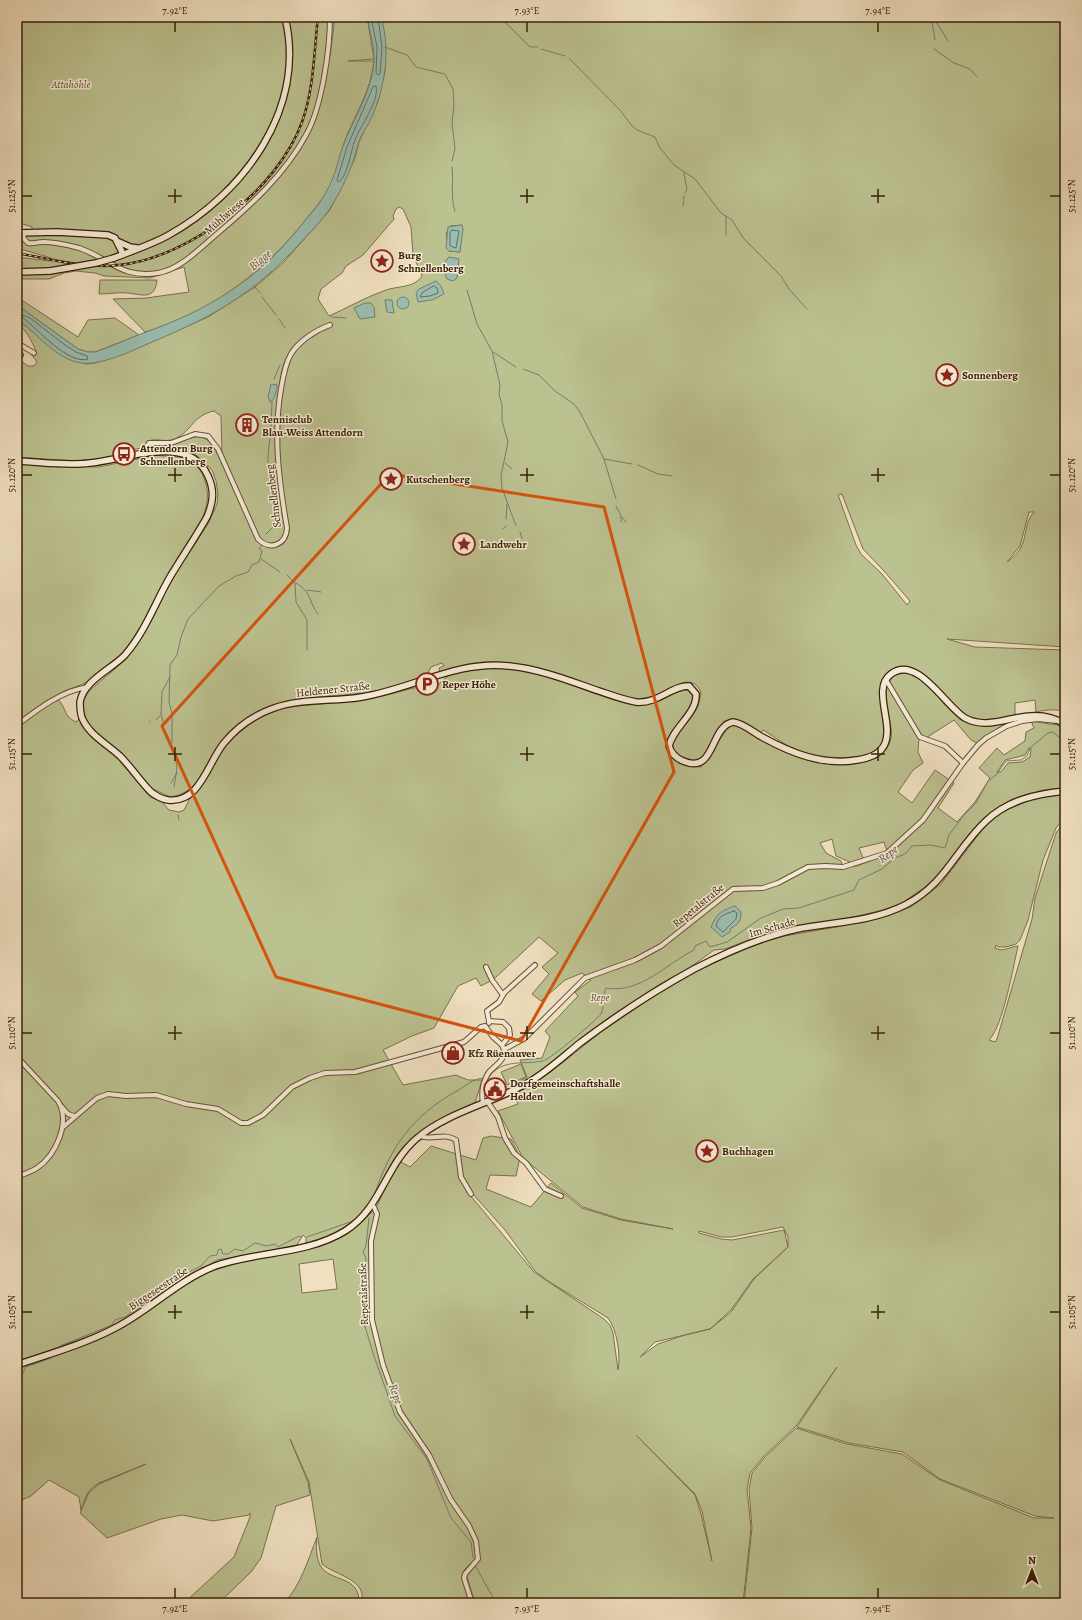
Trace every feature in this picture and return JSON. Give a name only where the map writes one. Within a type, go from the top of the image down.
[{"type":"main road","points":[[281,17],[288,31]]},
{"type":"main road","points":[[17,272],[50,271],[96,263],[140,248],[166,236],[198,216],[226,191],[254,159],[271,132],[283,100],[289,67],[288,31],[285,17]]},
{"type":"main road","points":[[20,233],[112,236],[119,242],[130,247],[140,248]]},
{"type":"main road","points":[[119,242],[124,254]]},
{"type":"main road","name":"Heldener Straße","points":[[17,461],[90,464],[146,454],[173,452],[184,454],[194,459],[203,468],[210,480],[213,492],[212,506],[130,648],[116,664],[88,687],[82,694],[80,701],[80,711],[83,721],[91,731],[121,757],[156,796],[168,800],[182,798],[194,791],[201,782],[216,754],[231,735],[246,722],[264,712],[286,704],[361,697],[390,691],[474,666],[509,666],[532,669],[637,702],[659,698],[681,687],[689,686],[696,694],[695,703],[673,736],[669,746],[676,757],[692,764],[698,763],[704,759],[722,728],[733,722],[740,724],[800,755],[820,759],[847,761],[869,757],[882,748],[888,737],[882,692],[886,680]]},
{"type":"main road","points":[[886,680],[891,673],[899,670],[913,672],[931,685],[960,714],[975,722],[992,723],[1036,715],[1059,720],[1065,724]]},
{"type":"main road","name":"Im Schade","points":[[485,1102],[528,1083],[607,1023],[642,999],[723,954],[752,942],[780,933],[864,919],[909,903],[931,888],[945,874],[977,830],[998,811],[1027,797],[1065,791]]},
{"type":"main road","points":[[373,1205],[394,1162],[420,1136],[442,1122],[485,1102]]},
{"type":"main road","name":"Biggeseestraße","points":[[17,1365],[114,1329],[178,1284],[205,1270],[231,1261],[299,1248],[333,1238],[354,1225],[373,1205]]},
{"type":"street","name":"Mühlwiese","points":[[20,233],[28,243],[44,242],[78,248],[112,266],[127,272],[144,274],[158,273],[180,264],[263,193],[307,134],[315,114],[322,87],[330,17]]},
{"type":"street","name":"Schnellenberg","points":[[146,454],[146,448],[149,443],[172,443],[195,434],[208,436],[218,449],[258,539],[266,545],[274,546],[281,543],[286,536],[286,528],[276,436],[283,376],[292,352],[306,339],[322,328],[330,325]]},
{"type":"street","points":[[17,343],[34,353]]},
{"type":"street","points":[[17,352],[21,355]]},
{"type":"street","points":[[886,680],[920,737],[945,746],[962,763]]},
{"type":"street","points":[[17,725],[55,699],[73,690],[88,687]]},
{"type":"street","name":"Repetalstraße","points":[[503,1047],[525,1038],[585,978],[635,960],[661,946],[733,890],[763,888],[778,883],[808,867],[843,867],[887,853],[923,820],[962,763],[986,738],[1014,723],[1038,719],[1052,722],[1059,720]]},
{"type":"street","points":[[489,1021],[486,1012],[499,1002],[503,995],[535,965]]},
{"type":"street","points":[[486,967],[492,980],[503,995]]},
{"type":"street","points":[[489,1021],[503,1022],[509,1028],[510,1035],[503,1047]]},
{"type":"street","points":[[62,1128],[74,1116],[104,1095],[131,1096],[149,1094],[162,1096],[186,1104],[218,1109],[241,1123],[248,1123],[263,1115],[288,1090],[301,1082],[325,1073],[361,1071],[464,1042],[481,1027],[485,1026],[489,1021]]},
{"type":"street","points":[[485,1026],[493,1038],[503,1047],[505,1054],[503,1059],[490,1072],[484,1081],[482,1092],[485,1102],[498,1117],[505,1138],[514,1153],[526,1163],[545,1189],[561,1196]]},
{"type":"street","points":[[17,1057],[68,1114],[74,1116]]},
{"type":"street","points":[[17,1177],[36,1168],[48,1158],[58,1140],[62,1128],[61,1106]]},
{"type":"street","points":[[420,1136],[427,1138],[445,1136],[456,1140],[461,1177],[471,1194]]},
{"type":"street","name":"Repetalstraße","points":[[373,1205],[377,1214],[371,1241],[372,1320],[375,1335],[383,1365],[400,1412],[429,1455],[451,1500],[469,1526],[476,1540],[478,1559],[464,1574],[472,1603]]},
{"type":"highlighted area","points":[[390,474],[604,507],[674,772],[521,1041],[276,977],[162,726]]},
{"type":"green space","name":"Attahöhle","points":[[17,17],[76,17],[72,21],[78,17],[367,17],[374,59],[348,61],[374,61],[367,90],[347,135],[330,187],[299,228],[267,262],[230,291],[189,315],[145,332],[113,299],[146,298],[189,292],[184,267],[150,278],[104,276],[95,273],[76,271],[64,273],[49,279],[17,279],[17,257],[50,261],[51,258],[17,248],[17,236],[32,235],[32,227],[17,222]]},
{"type":"green space","points":[[381,17],[1065,17],[1065,647],[947,639],[975,647],[1065,650],[1065,713],[1055,710],[1036,712],[1035,700],[1015,703],[1015,715],[999,720],[983,721],[972,718],[962,713],[932,681],[923,674],[909,668],[898,667],[888,672],[883,679],[880,688],[884,737],[880,746],[872,752],[861,756],[848,758],[809,754],[790,747],[763,730],[760,733],[736,719],[724,721],[704,754],[699,759],[692,761],[683,758],[673,750],[673,744],[674,738],[680,728],[696,710],[699,704],[701,692],[697,686],[692,683],[682,683],[661,695],[646,699],[638,699],[613,693],[559,674],[522,665],[503,662],[484,662],[440,672],[439,668],[444,666],[442,663],[431,667],[428,673],[396,687],[364,693],[294,700],[277,704],[244,720],[235,727],[216,749],[197,782],[186,791],[179,795],[170,797],[151,788],[123,754],[91,727],[86,719],[83,709],[84,700],[89,691],[116,668],[128,655],[178,570],[209,522],[217,504],[218,494],[216,481],[212,470],[194,453],[168,447],[168,445],[191,438],[203,438],[208,440],[218,455],[222,454],[221,416],[214,411],[207,413],[201,416],[185,432],[175,439],[152,440],[145,444],[142,448],[120,452],[115,457],[74,461],[17,457],[17,358],[28,366],[34,366],[37,362],[31,354],[36,351],[26,332],[17,323],[17,319],[62,355],[86,364],[95,363],[142,346],[208,317],[255,287],[283,263],[330,210],[355,158],[359,142],[378,101],[385,71]],"holes":[[[399,207],[403,209],[411,227],[413,255],[422,276],[415,283],[379,293],[329,316],[318,299],[321,289],[342,273],[346,266],[363,255],[394,219],[393,216],[396,209]],[[462,225],[460,252],[449,251],[446,234],[450,226]],[[842,494],[863,549],[910,601],[907,605],[882,574],[861,554],[856,545],[838,495]],[[1029,512],[1034,512],[1027,524],[1023,543],[1020,549],[1015,556],[1007,562],[1020,546]]]},
{"type":"green space","points":[[100,280],[157,280],[154,291],[147,295],[143,295],[125,293],[99,294]]},
{"type":"green space","points":[[17,297],[78,337],[88,320],[115,318],[139,335],[95,352],[88,352],[78,349],[17,305]]},
{"type":"green space","points":[[156,455],[182,458],[192,462],[199,469],[203,475],[207,491],[207,504],[197,531],[161,588],[130,644],[115,660],[94,678],[62,692],[55,697],[59,700],[72,720],[76,722],[79,719],[82,726],[92,737],[118,759],[150,797],[162,802],[169,810],[179,812],[184,810],[190,798],[207,778],[221,752],[234,737],[250,724],[270,712],[287,707],[364,700],[418,687],[439,684],[455,673],[464,670],[483,668],[512,669],[540,675],[614,700],[636,705],[643,705],[658,701],[671,694],[685,690],[691,691],[693,703],[669,739],[667,746],[668,752],[676,760],[688,765],[701,767],[729,726],[735,725],[785,752],[802,759],[830,764],[846,764],[860,763],[873,759],[884,752],[890,742],[891,737],[891,727],[884,699],[887,684],[919,738],[918,752],[923,763],[913,770],[898,792],[912,803],[935,770],[954,783],[938,808],[957,822],[975,802],[990,778],[979,768],[997,748],[1004,755],[1025,741],[1026,732],[1034,728],[1031,721],[1057,725],[1065,729],[1065,788],[1043,790],[1012,799],[988,815],[974,829],[958,852],[934,881],[902,903],[883,910],[858,916],[789,928],[759,936],[725,949],[714,950],[688,969],[660,984],[608,1018],[528,1081],[510,1089],[509,1087],[527,1077],[520,1060],[542,1058],[550,1037],[545,1031],[578,996],[575,992],[591,980],[582,973],[565,980],[541,1001],[532,994],[549,974],[542,967],[558,953],[539,937],[494,979],[481,986],[476,978],[458,986],[434,1028],[412,1036],[383,1050],[403,1085],[456,1075],[468,1080],[482,1080],[475,1103],[446,1116],[428,1127],[403,1147],[389,1168],[370,1205],[364,1213],[350,1225],[324,1238],[306,1244],[306,1238],[303,1235],[297,1245],[291,1248],[217,1260],[205,1268],[187,1276],[115,1327],[17,1362],[17,464],[99,467]],"holes":[[[1029,748],[1031,749],[1030,757],[1022,762],[1008,763],[1001,772],[997,772],[1005,760],[1025,755]],[[832,839],[836,856],[854,864],[864,860],[859,848],[884,842],[888,854],[857,866],[843,867],[841,861],[826,853],[820,843]]]},
{"type":"green space","points":[[905,672],[923,681],[953,711],[970,723],[976,725],[989,725],[1014,721],[998,728],[977,743],[971,740],[954,720],[926,738],[920,733],[890,682],[890,678],[895,674]]},
{"type":"green space","points":[[1065,794],[1065,817],[1056,828],[1043,860],[1028,920],[1020,940],[1016,944],[1006,947],[998,947],[996,945],[995,948],[1004,950],[1018,946],[1003,1010],[994,1033],[989,1040],[995,1042],[997,1039],[1032,919],[1035,898],[1056,833],[1065,821],[1065,1520],[1059,1519],[1065,1521],[1065,1603],[744,1603],[752,1528],[749,1489],[752,1473],[765,1457],[796,1428],[847,1444],[902,1454],[940,1480],[1034,1518],[1054,1518],[1035,1516],[940,1479],[903,1452],[849,1443],[797,1427],[837,1367],[796,1426],[764,1456],[750,1473],[747,1489],[751,1528],[743,1603],[475,1603],[465,1570],[480,1557],[479,1555],[464,1570],[464,1579],[472,1603],[361,1603],[362,1595],[356,1583],[322,1564],[309,1482],[290,1439],[308,1482],[310,1495],[276,1506],[261,1558],[251,1572],[219,1603],[184,1603],[234,1557],[250,1517],[250,1513],[249,1515],[213,1521],[182,1515],[161,1519],[107,1538],[80,1513],[89,1492],[81,1510],[79,1497],[49,1480],[31,1496],[17,1502],[17,1368],[113,1333],[180,1286],[202,1274],[234,1264],[306,1248],[336,1239],[362,1222],[376,1208],[399,1161],[410,1167],[431,1146],[476,1160],[483,1138],[491,1136],[511,1139],[520,1157],[516,1176],[490,1175],[486,1189],[531,1207],[551,1183],[582,1208],[621,1220],[673,1229],[621,1219],[583,1207],[523,1158],[498,1111],[518,1104],[513,1094],[530,1086],[552,1071],[601,1032],[673,983],[727,956],[749,946],[784,936],[866,922],[911,907],[941,884],[985,826],[998,814],[1039,796]],"holes":[[[472,1193],[505,1230],[535,1271],[548,1281],[608,1318],[614,1329],[618,1343],[618,1370],[613,1333],[610,1325],[604,1319],[534,1272],[470,1195]],[[783,1227],[788,1237],[788,1247],[784,1230],[732,1240],[721,1239],[699,1233],[699,1231],[721,1237],[732,1237]],[[788,1247],[754,1279],[731,1312],[710,1329],[731,1310],[753,1279]],[[333,1259],[337,1289],[302,1293],[299,1264]],[[710,1329],[658,1344],[640,1357],[655,1342]],[[636,1435],[695,1494],[702,1511],[712,1561],[695,1495]],[[146,1464],[99,1484],[89,1492],[99,1483]]]},
{"type":"green space","points":[[521,1064],[526,1077],[507,1085],[501,1072]]},
{"type":"green space","points":[[317,1537],[316,1544],[320,1565],[324,1571],[355,1587],[358,1594],[359,1603],[284,1603],[300,1580]]},
{"type":"water","points":[[367,17],[381,17],[386,43],[385,68],[377,105],[359,141],[346,179],[329,210],[286,258],[269,274],[252,288],[216,312],[127,353],[98,362],[81,363],[72,361],[47,345],[17,319],[17,305],[78,349],[88,352],[95,352],[190,314],[230,291],[266,263],[283,246],[317,206],[332,180],[345,141],[371,81],[374,59],[372,38]]},
{"type":"water","points":[[462,225],[463,229],[460,252],[449,251],[446,248],[448,227]]},
{"type":"water","points":[[449,257],[459,259],[457,278],[453,281],[447,279],[445,273],[445,264]]},
{"type":"water","points":[[436,281],[441,286],[444,294],[432,300],[418,302],[416,293],[419,289]]},
{"type":"water","points":[[401,297],[405,297],[409,303],[405,309],[401,309],[397,305],[397,301]]},
{"type":"water","points":[[385,300],[392,300],[394,313],[387,312]]},
{"type":"water","points":[[365,303],[371,303],[374,307],[375,317],[360,319],[354,308]]},
{"type":"water","points":[[271,384],[277,385],[277,387],[274,397],[270,402],[268,397]]},
{"type":"water","points":[[735,906],[741,912],[741,918],[738,924],[731,928],[730,932],[722,937],[711,927],[720,913]]},
{"type":"waterway","points":[[330,57],[335,17]]},
{"type":"waterway","points":[[929,17],[932,21],[935,40]]},
{"type":"waterway","points":[[504,21],[530,47],[538,47]]},
{"type":"waterway","points":[[932,21],[937,23],[948,41]]},
{"type":"waterway","points":[[385,47],[407,55],[416,67],[445,74],[453,89],[454,105],[452,123],[455,149],[452,161]]},
{"type":"waterway","points":[[541,49],[565,56]]},
{"type":"waterway","points":[[934,49],[954,63],[970,69],[977,77]]},
{"type":"waterway","points":[[569,58],[620,110],[632,126],[637,130],[655,137],[660,148],[674,165],[695,179],[721,213],[732,220],[744,239],[781,276],[789,289],[807,309]]},
{"type":"waterway","points":[[452,167],[453,200],[455,211]]},
{"type":"waterway","points":[[684,173],[687,190],[685,193]]},
{"type":"waterway","points":[[683,206],[684,196]]},
{"type":"waterway","points":[[726,216],[726,235]]},
{"type":"waterway","points":[[254,286],[260,293]]},
{"type":"waterway","points":[[467,290],[477,324],[492,351],[500,385],[499,394],[502,405],[502,421],[508,442],[501,476],[502,488],[516,526]]},
{"type":"waterway","points":[[262,297],[276,315]]},
{"type":"waterway","points":[[331,317],[346,318]]},
{"type":"waterway","points":[[279,319],[285,328]]},
{"type":"waterway","points":[[493,352],[516,367]]},
{"type":"waterway","points":[[274,379],[280,365]]},
{"type":"waterway","points":[[523,369],[539,375],[555,391],[574,404],[580,412],[604,459],[632,464]]},
{"type":"waterway","points":[[271,431],[272,402]]},
{"type":"waterway","points":[[266,534],[278,522],[277,509],[268,470],[268,451],[270,439]]},
{"type":"waterway","points":[[604,459],[616,499]]},
{"type":"waterway","points":[[505,463],[512,469]]},
{"type":"waterway","points":[[638,465],[658,474],[672,476]]},
{"type":"waterway","points":[[506,519],[507,504]]},
{"type":"waterway","points":[[616,506],[621,516],[621,522]]},
{"type":"waterway","points":[[622,517],[626,522]]},
{"type":"waterway","points":[[503,529],[506,526]]},
{"type":"waterway","points":[[520,532],[522,538]]},
{"type":"waterway","points":[[172,743],[172,713],[169,702],[170,665],[177,655],[181,637],[188,619],[219,586],[236,576],[248,572],[252,565],[259,562],[262,551],[259,549],[262,545]]},
{"type":"waterway","points":[[261,559],[280,572]]},
{"type":"waterway","points":[[287,575],[295,583],[296,602],[307,620],[307,650]]},
{"type":"waterway","points":[[296,583],[305,590],[318,614]]},
{"type":"waterway","points":[[307,590],[321,592]]},
{"type":"waterway","points":[[164,725],[161,714],[162,692],[170,677]]},
{"type":"waterway","points":[[156,720],[160,716]]},
{"type":"waterway","name":"Repe","points":[[489,1077],[500,1067],[514,1063],[543,1061],[554,1054],[598,1018],[603,1008],[606,988],[618,989],[630,987],[652,976],[694,950],[695,946],[706,941],[710,947],[727,942],[761,918],[783,909],[799,908],[854,890],[859,880],[882,869],[895,858],[905,854],[912,846],[931,845],[945,848],[949,835],[964,815],[976,803],[988,781],[997,774],[1006,761],[1021,760],[1027,756],[1030,748],[1048,733],[1053,732],[1065,742]]},
{"type":"waterway","points":[[174,750],[177,768],[174,787]]},
{"type":"waterway","points":[[171,783],[177,773]]},
{"type":"waterway","points":[[178,815],[179,820]]},
{"type":"waterway","name":"Repe","points":[[374,1196],[387,1162],[395,1148],[415,1122],[441,1101],[473,1081],[484,1078]]},
{"type":"waterway","name":"Repe","points":[[369,1218],[366,1246],[363,1252],[366,1259],[365,1274],[367,1285],[364,1323],[373,1353],[395,1416],[427,1459],[451,1518],[471,1542],[473,1558]]},
{"type":"waterway","points":[[307,1237],[353,1221]]},
{"type":"waterway","points":[[60,1346],[112,1325],[115,1320],[125,1317],[183,1275],[201,1266],[210,1256],[217,1255],[218,1250],[221,1249],[223,1254],[228,1254],[235,1249],[243,1251],[255,1243],[267,1246],[275,1244],[278,1247],[299,1236],[301,1237]]},
{"type":"waterway","points":[[17,1377],[23,1373],[26,1367],[51,1358]]},
{"type":"waterway","name":"Repe","points":[[475,1565],[496,1603]]},
{"type":"railway","points":[[17,253],[80,265],[119,265],[146,260],[174,249],[202,234],[228,216],[252,195],[273,172],[290,147],[302,122],[309,96],[313,70],[318,17]]},
{"type":"place","name":"Burg Schnellenberg","points":[[382,261]]},
{"type":"place","name":"Sonnenberg","points":[[947,375]]},
{"type":"place","name":"Tennisclub Blau-Weiss Attendorn","points":[[247,425]]},
{"type":"place","name":"Attendorn Burg Schnellenberg","points":[[124,454]]},
{"type":"place","name":"Kutschenberg","points":[[391,479]]},
{"type":"place","name":"Landwehr","points":[[464,544]]},
{"type":"place","name":"Reper Höhe","points":[[427,684]]},
{"type":"place","name":"Kfz Rüenauver","points":[[453,1053]]},
{"type":"place","name":"Dorfgemeinschaftshalle Helden","points":[[495,1089]]},
{"type":"place","name":"Buchhagen","points":[[707,1151]]},
{"type":"water label","name":"Bigge","points":[[260,260]]}]
